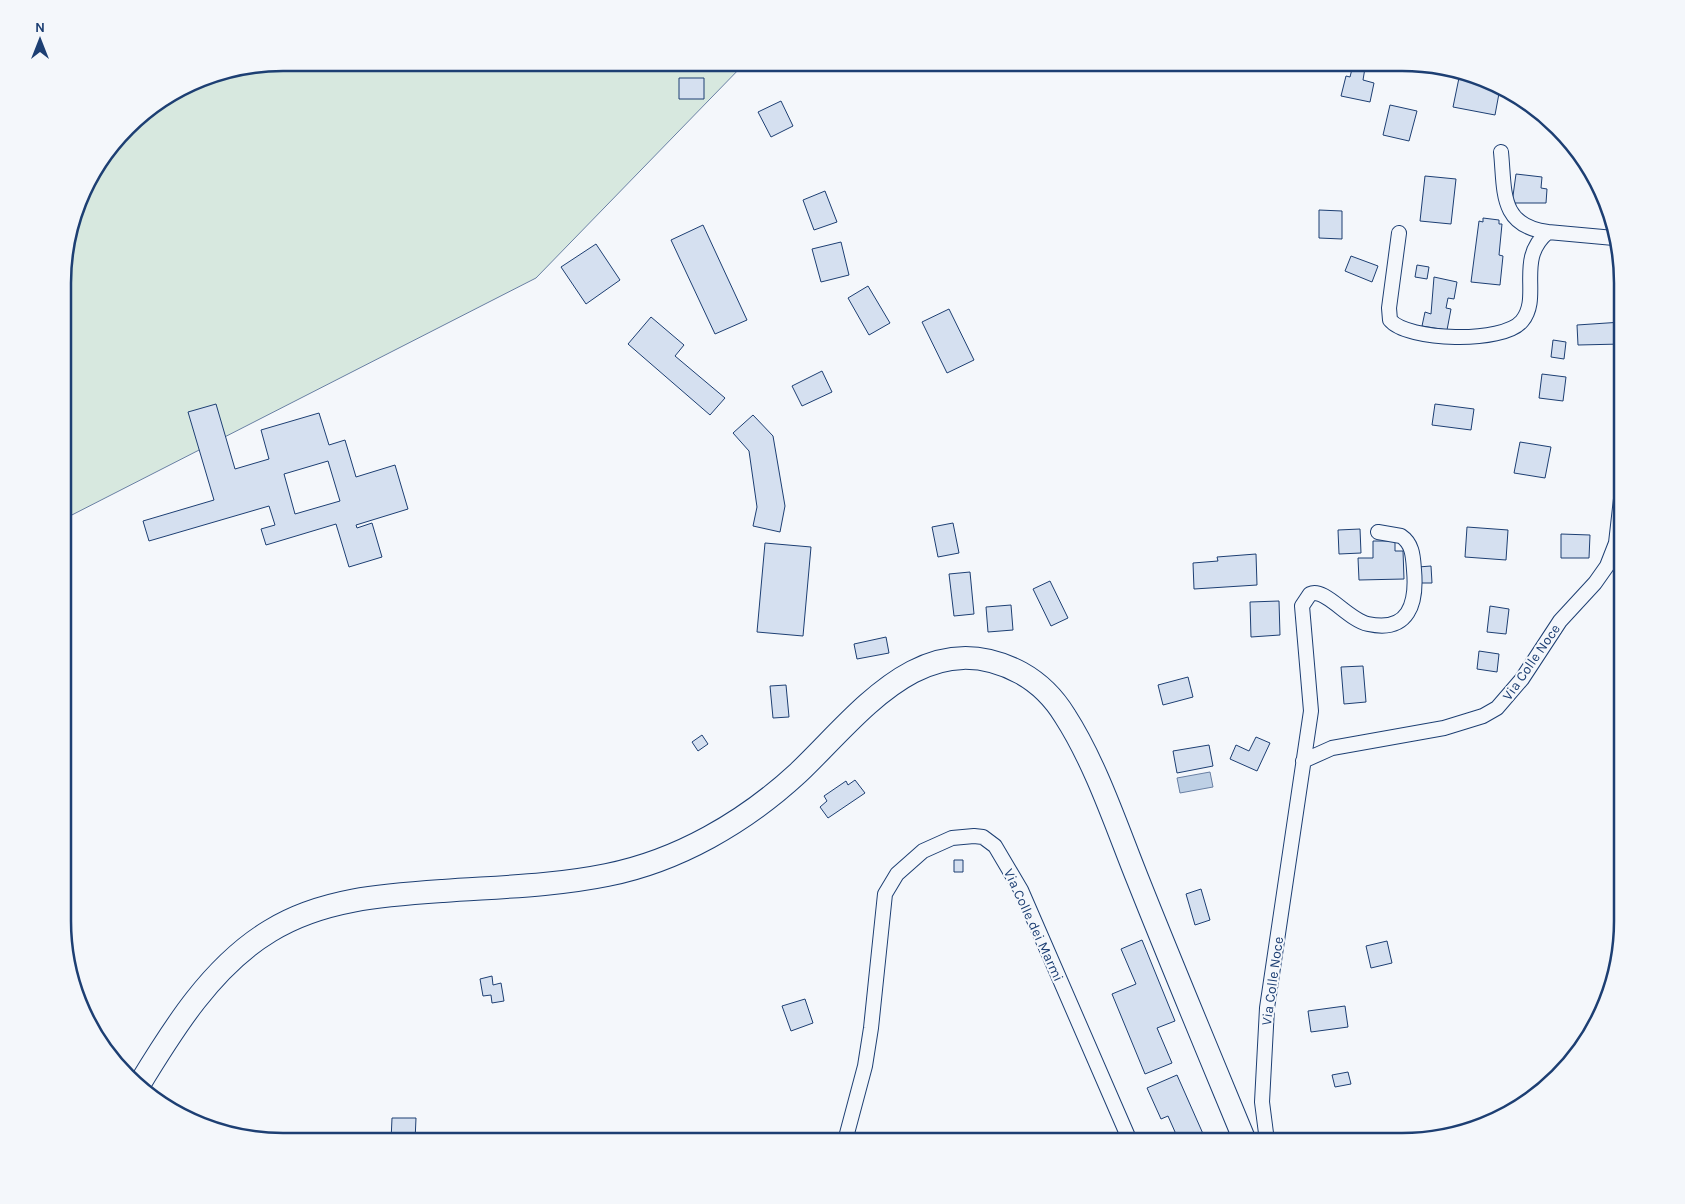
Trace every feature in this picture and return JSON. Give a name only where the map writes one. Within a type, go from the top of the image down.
[{"type":"main road","points":[[143,1079],[183,1018],[208,986],[245,949],[280,925],[319,908],[358,900],[564,882],[610,875],[660,860],[713,835],[758,807],[802,769],[874,698],[899,678],[934,663],[972,659],[1006,666],[1031,680],[1057,704],[1072,728],[1117,829],[1242,1133]]},
{"type":"street","points":[[1501,152],[1505,199],[1512,216],[1525,226],[1548,232],[1609,238]]},
{"type":"street","points":[[1399,233],[1389,308],[1390,320],[1402,328],[1441,336],[1468,338],[1498,334],[1513,328],[1522,321],[1528,305],[1533,248],[1548,232]]},
{"type":"street","name":"Via Colle Noce","points":[[1266,1133],[1262,1102],[1267,1008],[1311,712],[1302,606],[1306,597],[1314,592],[1323,594],[1353,619],[1378,625],[1400,621],[1414,604],[1415,584],[1409,544],[1405,539],[1395,534],[1378,532]]},
{"type":"street","name":"Via Colle Noce","points":[[1303,761],[1332,748],[1444,728],[1477,718],[1497,708],[1522,679],[1560,621],[1595,583],[1607,566],[1614,548]]},
{"type":"street","name":"Via Colle dei Marmi","points":[[847,1133],[870,1034],[885,894],[897,874],[923,851],[952,838],[974,836],[983,837],[995,846],[1021,890],[1127,1133]]},
{"type":"shaded area","points":[[284,71],[737,71],[536,278],[71,515],[71,284],[73,256],[78,229],[87,202],[115,154],[133,133],[154,115],[190,93],[229,78],[256,73]]},
{"type":"water","points":[[1210,772],[1213,787],[1180,793],[1177,778]]},
{"type":"building","points":[[1352,71],[1364,71],[1363,80],[1374,83],[1370,102],[1341,96],[1346,76],[1350,77]]},
{"type":"building","points":[[679,78],[704,78],[704,99],[679,99]]},
{"type":"building","points":[[1459,79],[1483,87],[1499,95],[1495,115],[1453,107]]},
{"type":"building","points":[[781,101],[793,126],[771,137],[758,112]]},
{"type":"building","points":[[1390,105],[1417,111],[1409,141],[1383,135]]},
{"type":"building","points":[[1516,174],[1542,177],[1541,188],[1547,189],[1546,203],[1512,203]]},
{"type":"building","points":[[1425,176],[1456,179],[1451,224],[1420,221]]},
{"type":"building","points":[[825,191],[837,222],[814,230],[803,200]]},
{"type":"building","points":[[1319,210],[1342,211],[1342,239],[1319,238]]},
{"type":"building","points":[[1483,218],[1499,220],[1499,224],[1502,224],[1499,255],[1503,256],[1500,285],[1471,282],[1479,221],[1483,222]]},
{"type":"building","points":[[703,225],[747,320],[715,334],[671,240]]},
{"type":"building","points":[[841,242],[849,275],[821,282],[812,249]]},
{"type":"building","points":[[596,244],[620,280],[586,304],[561,267]]},
{"type":"building","points":[[1351,256],[1378,266],[1372,282],[1345,271]]},
{"type":"building","points":[[1417,265],[1429,267],[1427,279],[1415,277]]},
{"type":"building","points":[[1434,277],[1457,282],[1454,299],[1448,298],[1446,308],[1451,309],[1447,330],[1422,326],[1425,312],[1431,314]]},
{"type":"building","points":[[868,286],[890,323],[869,335],[848,298]]},
{"type":"building","points":[[949,309],[974,360],[947,373],[922,322]]},
{"type":"building","points":[[651,317],[684,345],[675,356],[725,398],[710,415],[628,344]]},
{"type":"building","points":[[1614,323],[1614,344],[1578,345],[1577,325]]},
{"type":"building","points":[[1553,340],[1566,342],[1564,359],[1551,357]]},
{"type":"building","points":[[822,371],[832,392],[802,406],[792,386]]},
{"type":"building","points":[[1542,374],[1566,377],[1563,401],[1539,398]]},
{"type":"building","points":[[216,404],[235,469],[269,459],[261,430],[319,413],[329,445],[345,440],[356,477],[395,465],[408,509],[356,525],[357,528],[372,523],[382,557],[349,567],[336,524],[266,545],[261,529],[275,525],[269,506],[149,541],[143,521],[214,500],[188,412]],"holes":[[[328,461],[340,501],[295,514],[284,474]]]},
{"type":"building","points":[[1435,404],[1474,409],[1471,430],[1432,425]]},
{"type":"building","points":[[753,415],[773,436],[785,506],[780,532],[753,526],[757,507],[749,451],[733,433]]},
{"type":"building","points":[[1520,442],[1551,447],[1545,478],[1514,473]]},
{"type":"building","points":[[953,523],[959,553],[938,557],[932,527]]},
{"type":"building","points":[[1467,527],[1508,530],[1506,560],[1465,557]]},
{"type":"building","points":[[1360,529],[1361,553],[1339,554],[1338,530]]},
{"type":"building","points":[[1561,534],[1590,535],[1589,558],[1561,558]]},
{"type":"building","points":[[1373,541],[1395,541],[1395,551],[1403,551],[1404,579],[1359,580],[1358,558],[1373,558]]},
{"type":"building","points":[[765,543],[811,547],[803,636],[757,632]]},
{"type":"building","points":[[1256,554],[1257,585],[1194,589],[1193,563],[1218,561],[1217,557]]},
{"type":"building","points":[[1431,566],[1432,583],[1419,583],[1418,567]]},
{"type":"building","points":[[970,572],[974,614],[954,616],[949,574]]},
{"type":"building","points":[[1050,581],[1068,618],[1051,626],[1033,589]]},
{"type":"building","points":[[1279,601],[1280,635],[1251,637],[1250,602]]},
{"type":"building","points":[[1011,605],[1013,630],[988,632],[986,607]]},
{"type":"building","points":[[1490,606],[1509,609],[1506,634],[1487,632]]},
{"type":"building","points":[[886,637],[889,653],[857,659],[854,644]]},
{"type":"building","points":[[1479,651],[1499,654],[1497,672],[1477,669]]},
{"type":"building","points":[[1363,666],[1366,702],[1344,704],[1341,667]]},
{"type":"building","points":[[1188,677],[1193,697],[1163,705],[1158,685]]},
{"type":"building","points":[[786,685],[789,717],[773,718],[770,686]]},
{"type":"building","points":[[702,735],[708,744],[698,751],[692,742]]},
{"type":"building","points":[[1256,737],[1270,743],[1257,771],[1230,759],[1236,745],[1249,751]]},
{"type":"building","points":[[1209,745],[1213,766],[1177,773],[1173,751]]},
{"type":"building","points":[[855,780],[865,793],[828,818],[820,807],[827,801],[824,796],[846,781],[848,785]]},
{"type":"building","points":[[954,860],[963,860],[963,872],[954,872]]},
{"type":"building","points":[[1201,889],[1210,920],[1195,925],[1186,894]]},
{"type":"building","points":[[1142,940],[1175,1021],[1157,1028],[1172,1063],[1145,1074],[1112,994],[1136,984],[1121,949]]},
{"type":"building","points":[[1387,941],[1392,963],[1371,968],[1366,946]]},
{"type":"building","points":[[492,976],[493,985],[501,983],[504,1001],[492,1003],[491,995],[483,996],[480,979]]},
{"type":"building","points":[[805,999],[813,1023],[791,1031],[782,1006]]},
{"type":"building","points":[[1345,1006],[1348,1027],[1311,1032],[1308,1011]]},
{"type":"building","points":[[1348,1072],[1351,1084],[1335,1087],[1332,1075]]},
{"type":"building","points":[[1177,1075],[1203,1133],[1175,1133],[1168,1116],[1161,1119],[1147,1088]]},
{"type":"building","points":[[392,1118],[416,1118],[415,1133],[391,1133]]}]
